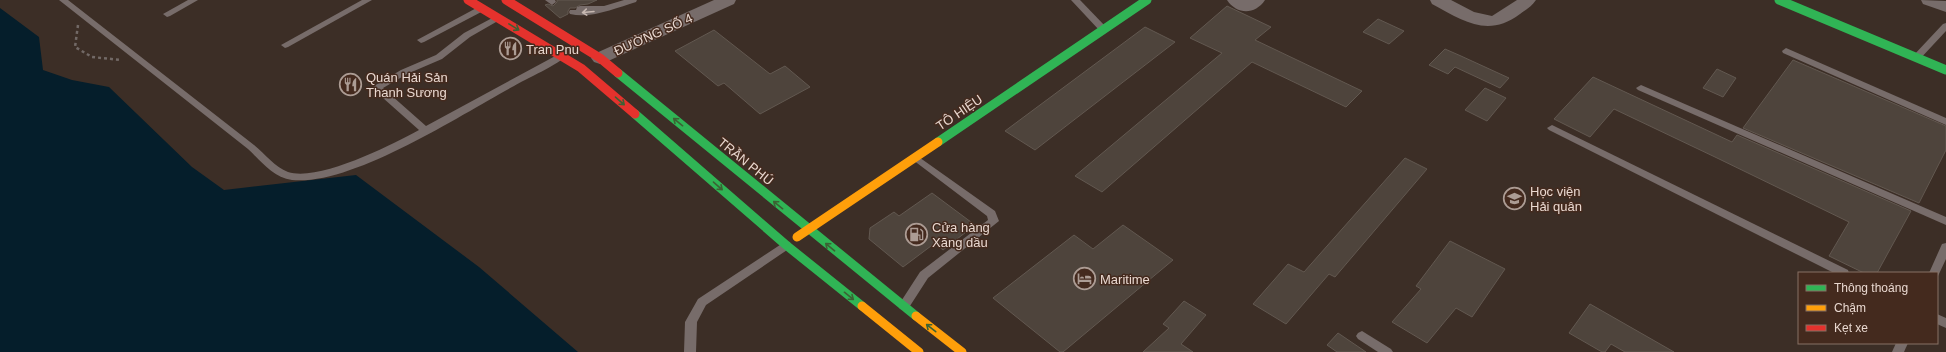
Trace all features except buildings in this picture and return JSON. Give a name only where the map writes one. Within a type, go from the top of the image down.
[{"type":"main road","points":[[468,0],[581,68],[786,245],[919,352]]},
{"type":"main road","name":"TRẦN PHÚ","points":[[506,0],[600,58],[962,352]]},
{"type":"main road","name":"TÔ HIỆU","points":[[786,245],[1147,0]]},
{"type":"main road","points":[[1779,0],[1946,70]]},
{"type":"main road","points":[[581,68],[600,58]]},
{"type":"street","name":"ĐƯỜNG SỐ 4","points":[[600,58],[728,0]]},
{"type":"street","points":[[1235,0],[1247,7],[1257,0]]},
{"type":"street","points":[[1438,0],[1476,19],[1488,22],[1499,20],[1528,0]]},
{"type":"street","points":[[1929,0],[1946,7]]},
{"type":"lane","points":[[63,0],[251,147],[278,171],[292,176],[310,176],[334,170],[387,151],[562,56]]},
{"type":"lane","points":[[167,14],[193,0]]},
{"type":"lane","points":[[285,45],[368,0]]},
{"type":"lane","points":[[577,10],[605,9],[633,0]]},
{"type":"lane","points":[[1075,0],[1103,29]]},
{"type":"lane","points":[[421,40],[482,8]]},
{"type":"lane","points":[[425,130],[377,88],[408,69],[439,57],[467,35],[499,18]]},
{"type":"lane","points":[[1916,58],[1946,26]]},
{"type":"lane","points":[[1786,51],[1946,122]]},
{"type":"lane","points":[[1641,88],[1946,221]]},
{"type":"lane","points":[[1552,128],[1842,272]]},
{"type":"lane","points":[[904,306],[924,275],[994,222],[991,214],[916,158]]},
{"type":"lane","points":[[690,352],[691,322],[702,302],[786,245]]},
{"type":"lane","points":[[1934,272],[1946,247]]},
{"type":"lane","points":[[1362,336],[1388,352]]},
{"type":"water","points":[[0,8],[39,37],[43,70],[72,80],[109,87],[192,167],[224,190],[356,175],[479,267],[578,352],[0,352]]},
{"type":"traffic: fast","points":[[938,142],[1147,0]]},
{"type":"traffic: fast","points":[[1779,0],[1946,70]]},
{"type":"traffic: fast","points":[[618,73],[916,316]]},
{"type":"traffic: fast","points":[[635,114],[786,245],[862,306]]},
{"type":"traffic: slow","points":[[797,237],[938,142]]},
{"type":"traffic: slow","points":[[862,306],[919,352]]},
{"type":"traffic: slow","points":[[916,316],[962,352]]},
{"type":"traffic: jam","points":[[468,0],[581,68],[635,114]]},
{"type":"traffic: jam","points":[[506,0],[600,58],[618,73]]},
{"type":"place","name":"Tran Pnu","points":[[511,49]]},
{"type":"place","name":"Quán Hải Sản Thanh Sương","points":[[351,84]]},
{"type":"place","name":"Học viện Hải quân","points":[[1515,198]]},
{"type":"place","name":"Cửa hàng Xăng dầu","points":[[917,234]]},
{"type":"place","name":"Maritime","points":[[1084,279]]}]
